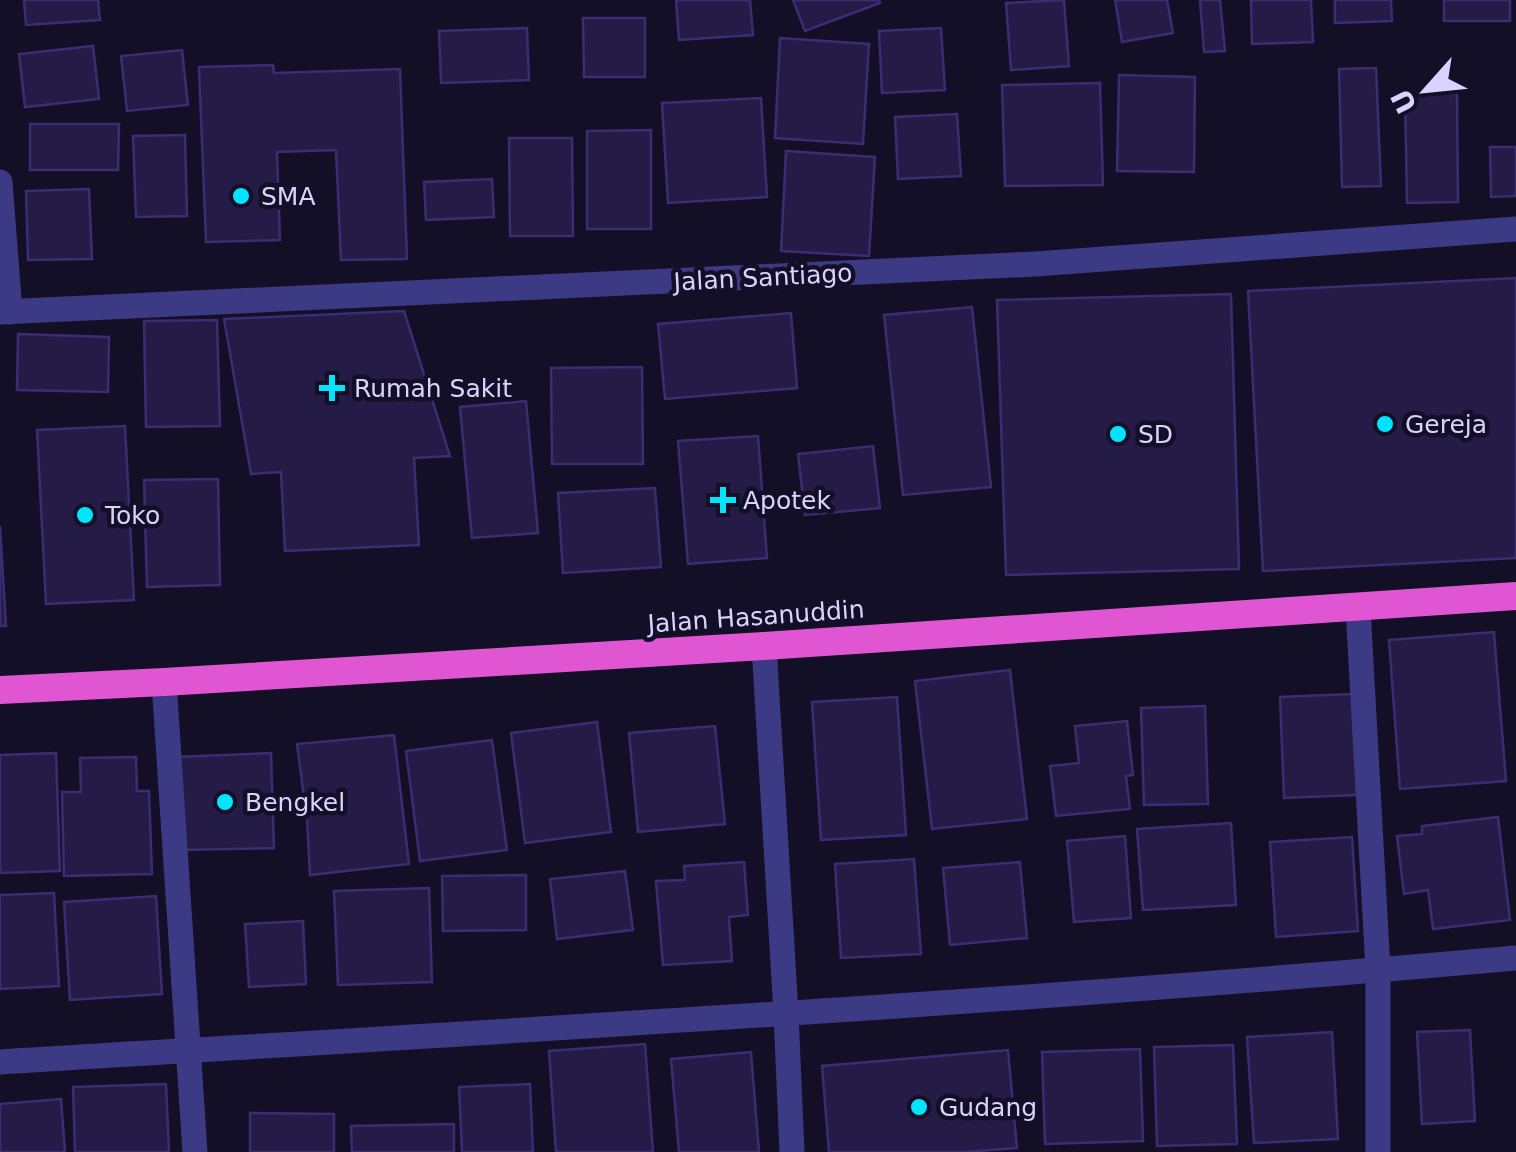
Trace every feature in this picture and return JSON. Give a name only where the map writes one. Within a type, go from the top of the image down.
[{"type":"highway","name":"Jalan Hasanuddin","points":[[0,690],[764,646],[1516,596]]},
{"type":"street","points":[[0,182],[5,312]]},
{"type":"street","name":"Jalan Santiago","points":[[5,312],[1035,264],[1516,229]]},
{"type":"street","points":[[1358,608],[1378,970],[1378,1152]]},
{"type":"street","points":[[764,646],[792,1152]]},
{"type":"street","points":[[164,682],[195,1152]]},
{"type":"street","points":[[0,1062],[786,1013],[1516,958]]},
{"type":"building","points":[[24,0],[98,0],[100,20],[26,25]]},
{"type":"building","points":[[676,0],[750,0],[753,35],[679,40]]},
{"type":"building","points":[[793,0],[879,0],[880,3],[805,31]]},
{"type":"building","points":[[1064,0],[1069,66],[1011,70],[1006,3]]},
{"type":"building","points":[[1115,0],[1167,0],[1173,33],[1122,42]]},
{"type":"building","points":[[1200,0],[1220,0],[1225,51],[1204,52]]},
{"type":"building","points":[[1251,0],[1311,0],[1313,42],[1252,44]]},
{"type":"building","points":[[1335,0],[1391,0],[1392,21],[1335,23]]},
{"type":"building","points":[[1444,0],[1510,0],[1510,21],[1444,21]]},
{"type":"building","points":[[583,18],[645,18],[645,77],[584,77]]},
{"type":"building","points":[[527,28],[529,80],[441,83],[439,31]]},
{"type":"building","points":[[941,28],[945,90],[882,93],[879,31]]},
{"type":"building","points":[[780,38],[869,44],[863,144],[775,138]]},
{"type":"building","points":[[93,46],[99,99],[25,107],[19,54]]},
{"type":"building","points":[[182,50],[188,105],[127,111],[121,56]]},
{"type":"building","name":"SMA","points":[[273,65],[274,73],[400,69],[407,259],[341,260],[336,150],[277,152],[280,240],[206,242],[199,67]]},
{"type":"building","points":[[1376,68],[1381,186],[1342,187],[1339,69]]},
{"type":"building","points":[[1119,75],[1195,77],[1194,172],[1117,171]]},
{"type":"building","points":[[1100,83],[1103,185],[1005,186],[1002,85]]},
{"type":"building","points":[[1457,93],[1458,202],[1407,203],[1405,94]]},
{"type":"building","points":[[761,98],[767,197],[668,203],[662,103]]},
{"type":"building","points":[[957,114],[961,176],[898,179],[895,117]]},
{"type":"building","points":[[30,124],[119,124],[118,170],[30,170]]},
{"type":"building","points":[[651,130],[651,229],[587,229],[587,131]]},
{"type":"building","points":[[185,135],[187,216],[136,217],[133,136]]},
{"type":"building","points":[[509,138],[572,138],[573,236],[510,236]]},
{"type":"building","points":[[1490,147],[1516,147],[1516,196],[1491,197]]},
{"type":"building","points":[[786,151],[875,157],[869,256],[781,251]]},
{"type":"building","points":[[492,179],[494,217],[426,220],[424,182]]},
{"type":"building","points":[[89,189],[92,259],[28,260],[26,191]]},
{"type":"building","name":"Gereja","points":[[1516,278],[1516,558],[1263,571],[1248,291]]},
{"type":"building","name":"SD","points":[[1231,294],[1239,569],[1006,575],[997,300]]},
{"type":"building","points":[[972,307],[991,487],[903,495],[884,315]]},
{"type":"building","name":"Rumah Sakit","points":[[404,311],[450,456],[414,458],[419,545],[285,551],[281,472],[251,474],[224,319]]},
{"type":"building","points":[[791,313],[797,388],[665,399],[658,324]]},
{"type":"building","points":[[217,320],[220,426],[146,427],[144,321]]},
{"type":"building","points":[[18,334],[109,337],[108,392],[17,390]]},
{"type":"building","points":[[642,367],[643,464],[552,464],[551,368]]},
{"type":"building","points":[[526,401],[538,533],[472,538],[460,407]]},
{"type":"building","name":"Toko","points":[[125,426],[134,600],[46,604],[37,430]]},
{"type":"building","name":"Apotek","points":[[758,436],[767,558],[688,564],[678,441]]},
{"type":"building","points":[[873,446],[880,508],[805,515],[798,454]]},
{"type":"building","points":[[218,479],[220,585],[147,587],[144,480]]},
{"type":"building","points":[[655,488],[661,567],[563,573],[558,493]]},
{"type":"building","points":[[0,526],[6,626],[0,626]]},
{"type":"building","points":[[1494,632],[1506,781],[1400,789],[1389,640]]},
{"type":"building","points":[[1010,670],[1027,819],[932,829],[915,681]]},
{"type":"building","points":[[1352,694],[1357,795],[1284,798],[1280,697]]},
{"type":"building","points":[[897,697],[906,835],[821,840],[812,702]]},
{"type":"building","points":[[1205,706],[1208,804],[1144,805],[1141,708]]},
{"type":"building","points":[[1127,721],[1133,775],[1126,776],[1130,809],[1056,816],[1050,766],[1079,763],[1075,726]]},
{"type":"building","points":[[597,722],[611,832],[525,843],[511,733]]},
{"type":"building","points":[[715,726],[725,824],[638,832],[629,733]]},
{"type":"building","points":[[394,735],[409,864],[310,875],[297,744]]},
{"type":"building","points":[[492,740],[507,850],[420,861],[406,751]]},
{"type":"building","points":[[56,753],[60,871],[0,873],[0,755]]},
{"type":"building","name":"Bengkel","points":[[271,753],[274,848],[180,850],[176,757]]},
{"type":"building","points":[[136,757],[137,791],[149,791],[152,874],[64,876],[62,792],[81,792],[80,758]]},
{"type":"building","points":[[1498,817],[1510,920],[1433,929],[1428,890],[1404,894],[1397,836],[1422,834],[1422,826]]},
{"type":"building","points":[[1231,823],[1236,905],[1143,910],[1137,829]]},
{"type":"building","points":[[1125,836],[1131,918],[1074,922],[1067,841]]},
{"type":"building","points":[[1352,837],[1358,931],[1276,937],[1270,842]]},
{"type":"building","points":[[914,859],[921,954],[841,958],[835,864]]},
{"type":"building","points":[[744,862],[748,915],[729,917],[732,961],[663,965],[656,881],[685,880],[684,866]]},
{"type":"building","points":[[1020,862],[1027,938],[950,945],[943,868]]},
{"type":"building","points":[[625,871],[633,930],[557,939],[550,879]]},
{"type":"building","points":[[526,875],[526,930],[443,931],[442,876]]},
{"type":"building","points":[[429,888],[432,982],[338,985],[334,891]]},
{"type":"building","points":[[54,893],[59,986],[0,989],[0,895]]},
{"type":"building","points":[[156,896],[162,994],[70,1000],[64,902]]},
{"type":"building","points":[[303,921],[306,984],[249,987],[245,924]]},
{"type":"building","points":[[1470,1030],[1475,1121],[1422,1124],[1417,1032]]},
{"type":"building","points":[[1332,1032],[1338,1139],[1254,1143],[1247,1037]]},
{"type":"building","points":[[645,1044],[653,1152],[556,1152],[549,1051]]},
{"type":"building","points":[[1233,1045],[1237,1144],[1157,1146],[1154,1047]]},
{"type":"building","points":[[1140,1049],[1143,1141],[1045,1144],[1042,1052]]},
{"type":"building","name":"Gudang","points":[[1008,1050],[1017,1148],[829,1152],[822,1066]]},
{"type":"building","points":[[751,1052],[759,1152],[679,1152],[671,1059]]},
{"type":"building","points":[[166,1084],[169,1152],[75,1152],[73,1087]]},
{"type":"building","points":[[530,1084],[533,1152],[462,1152],[459,1087]]},
{"type":"building","points":[[61,1099],[65,1152],[0,1152],[0,1104]]},
{"type":"building","points":[[250,1113],[334,1114],[334,1152],[250,1152]]},
{"type":"building","points":[[454,1124],[454,1152],[352,1152],[351,1126]]},
{"type":"place","name":"SMA","points":[[241,196]]},
{"type":"place","name":"Rumah Sakit","points":[[332,388]]},
{"type":"place","name":"Gereja","points":[[1385,424]]},
{"type":"place","name":"SD","points":[[1118,434]]},
{"type":"place","name":"Apotek","points":[[723,500]]},
{"type":"place","name":"Toko","points":[[85,515]]},
{"type":"place","name":"Bengkel","points":[[225,802]]},
{"type":"place","name":"Gudang","points":[[919,1107]]}]
